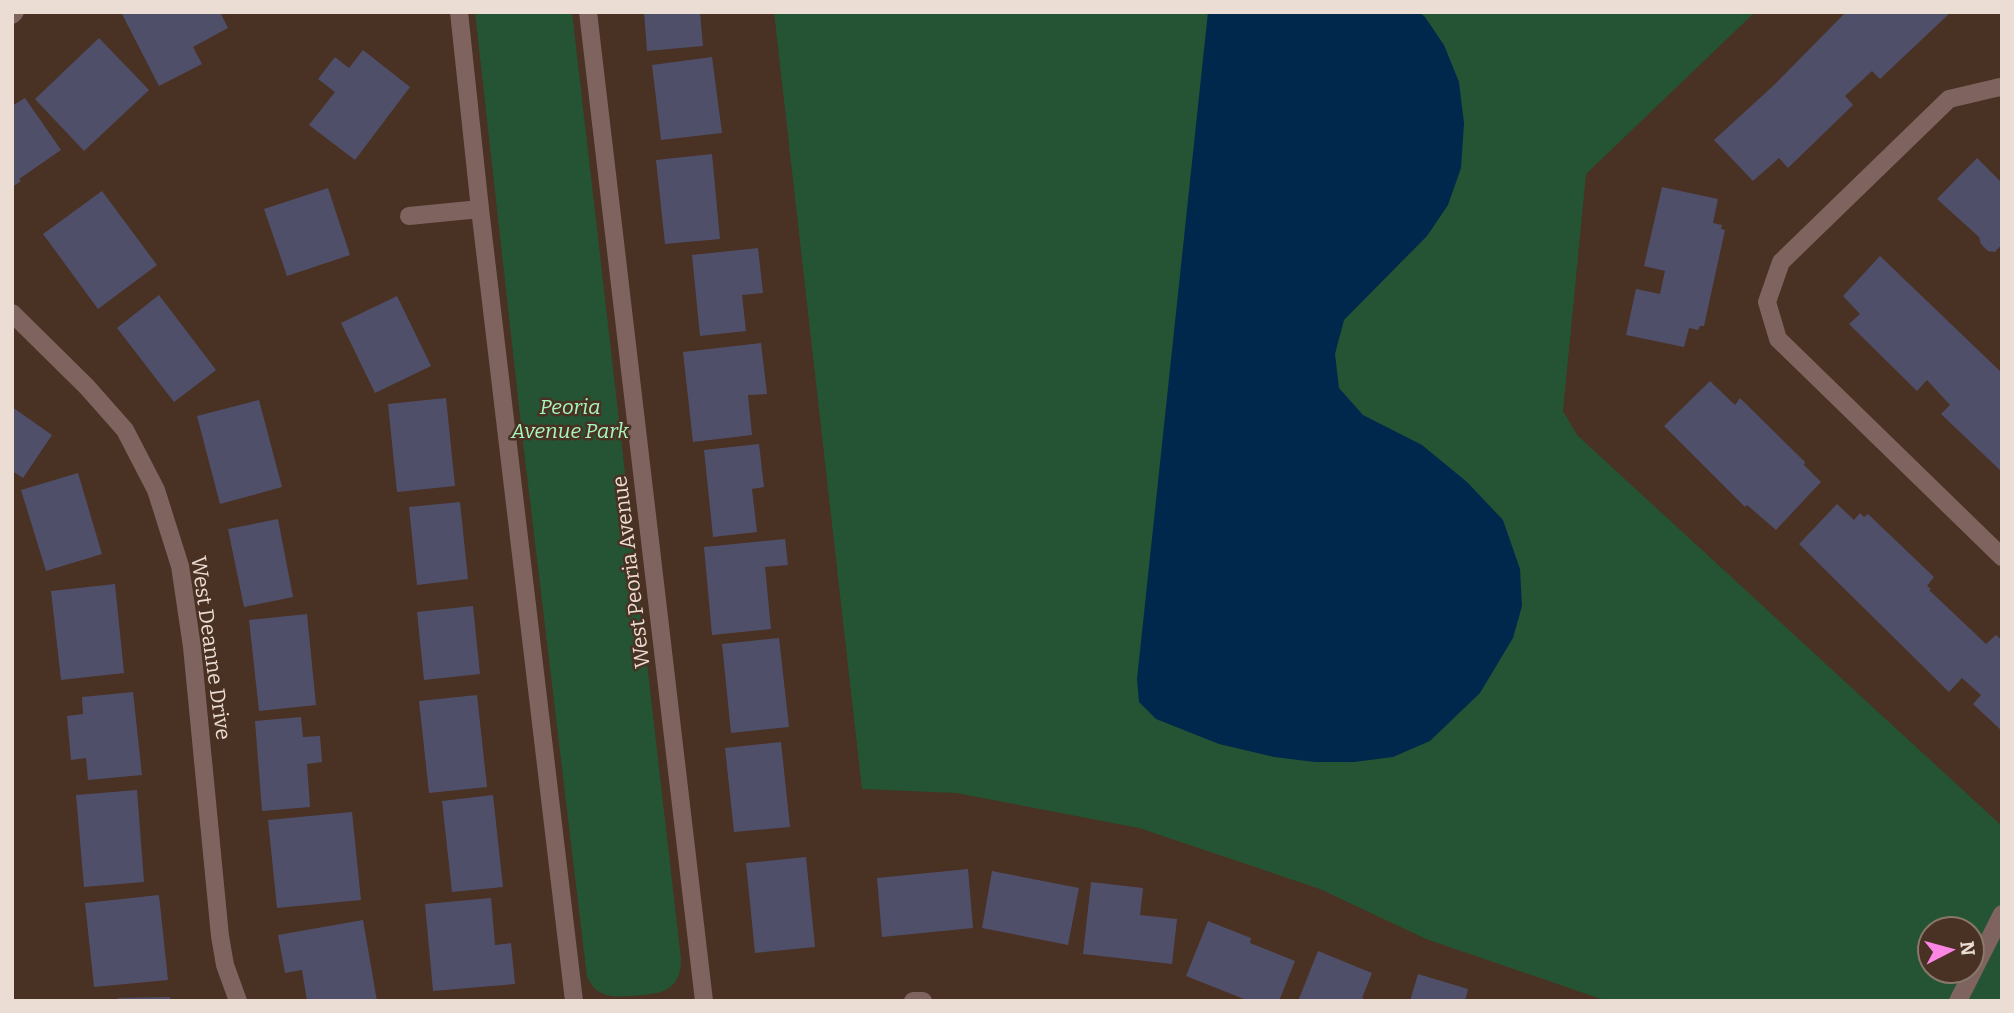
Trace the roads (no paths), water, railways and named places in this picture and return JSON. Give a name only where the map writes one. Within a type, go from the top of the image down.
[{"type":"street","points":[[459,12],[574,1001]]},
{"type":"street","name":"West Peoria Avenue","points":[[588,12],[704,1001]]},
{"type":"street","points":[[2002,88],[1949,99],[1782,261],[1767,302],[1778,339],[2002,557]]},
{"type":"street","points":[[409,216],[480,209]]},
{"type":"street","name":"West Deanne Drive","points":[[12,313],[87,387],[125,430],[156,490],[180,566],[192,647],[220,936],[225,965],[238,1001]]},
{"type":"street","points":[[1958,1001],[2002,914]]},
{"type":"street","points":[[913,1001],[923,1001]]},
{"type":"water","points":[[1208,12],[1419,12],[1444,45],[1459,82],[1464,123],[1461,168],[1448,205],[1427,236],[1344,320],[1335,354],[1339,388],[1363,415],[1422,445],[1467,482],[1503,520],[1520,569],[1522,606],[1513,638],[1480,693],[1430,741],[1393,757],[1354,762],[1315,762],[1274,757],[1219,744],[1156,719],[1139,702],[1137,679]]},
{"type":"park label","name":"Peoria Avenue Park","points":[[570,419]]}]
